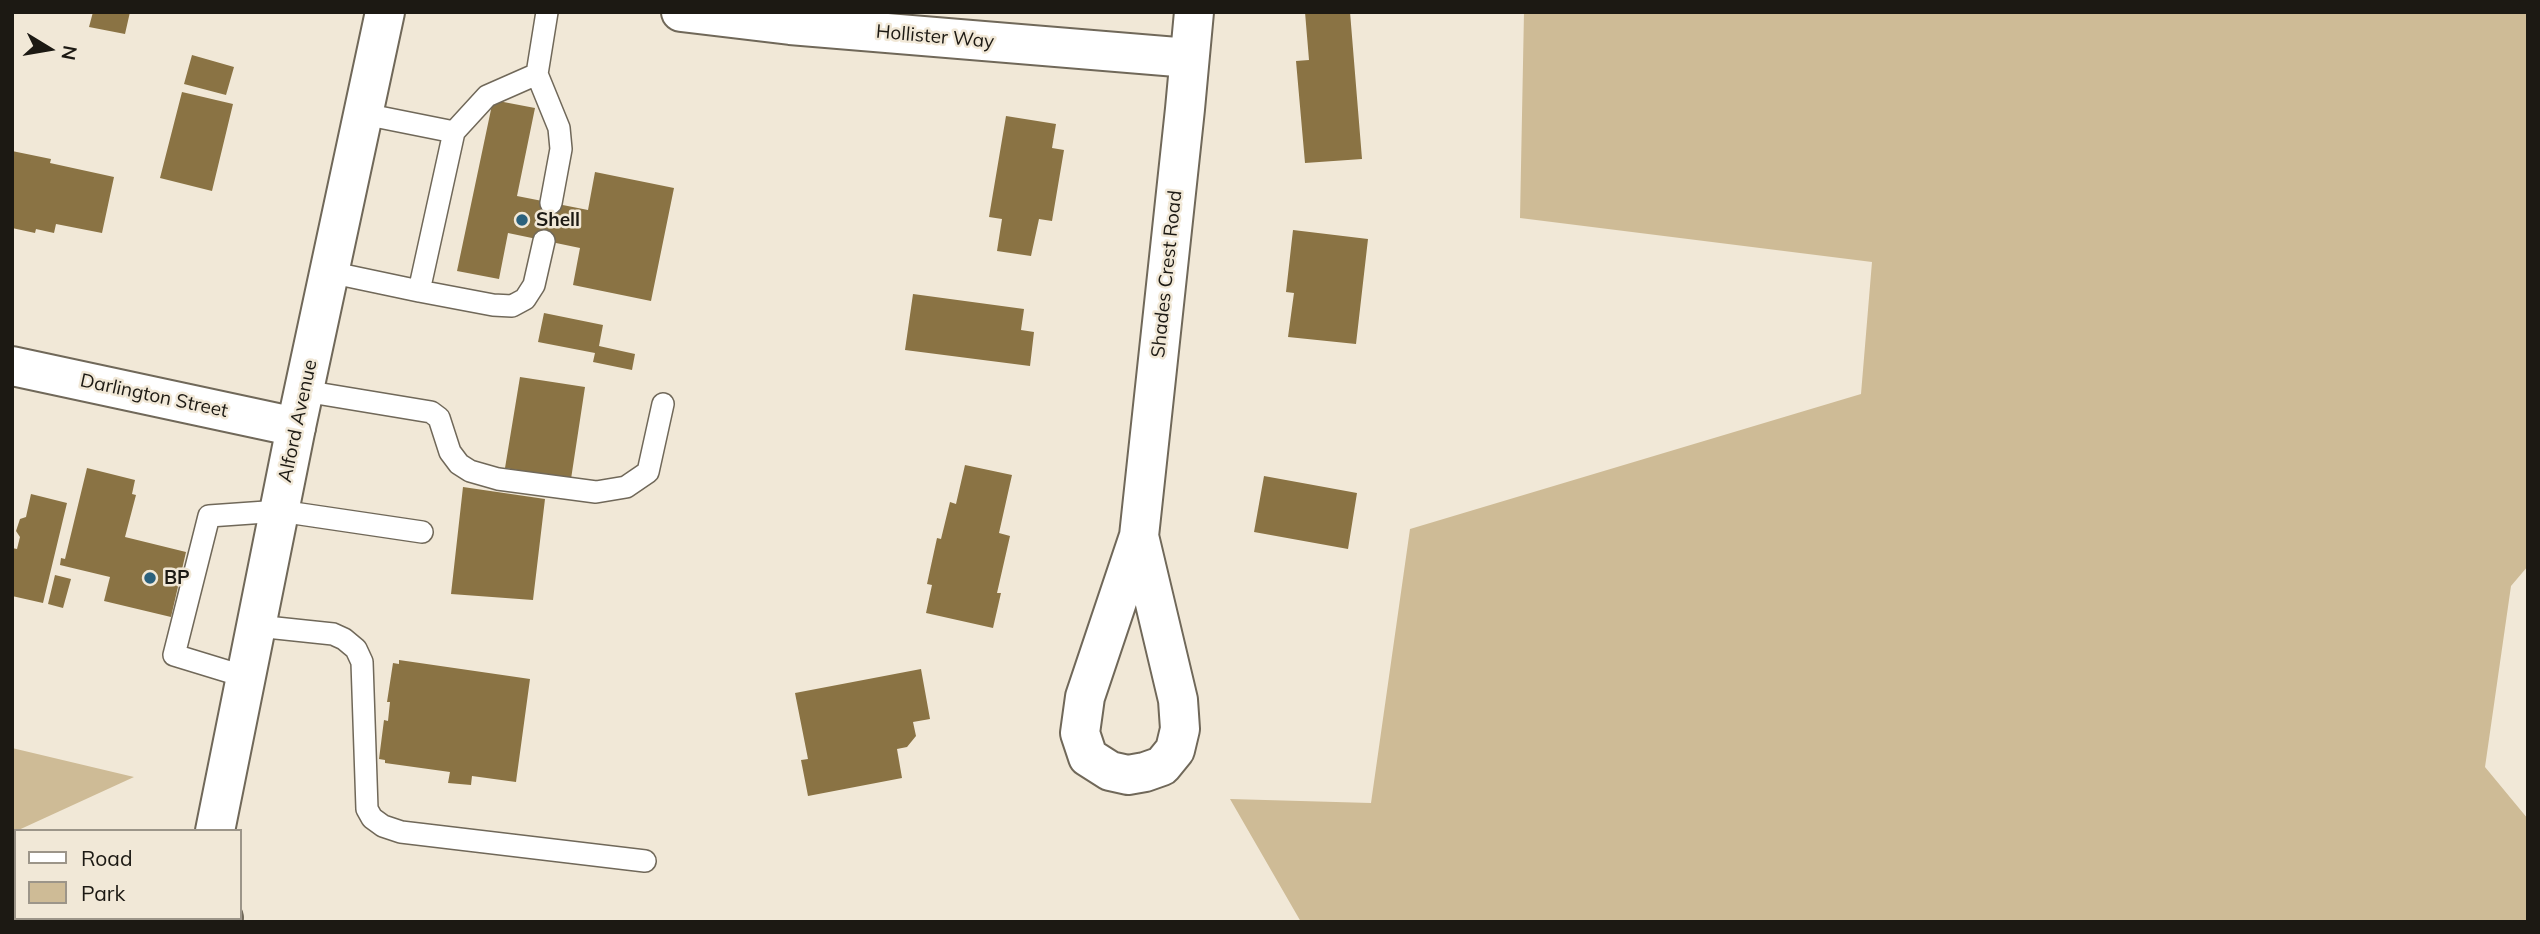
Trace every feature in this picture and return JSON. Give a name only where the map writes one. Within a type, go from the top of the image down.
[{"type":"street","name":"Alford Avenue","points":[[215,829],[300,409],[385,12]]},
{"type":"street","name":"Hollister Way","points":[[681,12],[790,25],[1189,58]]},
{"type":"street","name":"Shades Crest Road","points":[[1139,536],[1178,700],[1180,729],[1175,750],[1162,766],[1128,775],[1110,771],[1088,757],[1080,733],[1086,697],[1139,536],[1194,12]]},
{"type":"street","name":"Darlington Street","points":[[12,366],[300,409]]},
{"type":"lane","points":[[547,12],[537,74],[559,128],[561,149],[551,203]]},
{"type":"lane","points":[[419,290],[454,132],[487,96],[537,74]]},
{"type":"lane","points":[[364,114],[454,132]]},
{"type":"lane","points":[[329,272],[493,305],[512,306],[525,299],[534,285],[544,241]]},
{"type":"lane","points":[[300,409],[431,412],[439,418],[450,452],[459,464],[470,471],[498,479],[596,492],[626,487],[648,472],[663,404]]},
{"type":"lane","points":[[246,677],[174,655],[209,516],[280,511],[422,532]]},
{"type":"lane","points":[[257,626],[332,634],[344,639],[356,649],[362,662],[366,802],[372,818],[383,826],[401,832],[645,861]]},
{"type":"green space","points":[[1524,12],[2528,12],[2528,566],[2511,586],[2485,767],[2528,819],[2528,922],[1301,922],[1230,799],[1371,803],[1410,529],[1861,394],[1872,262],[1520,218]]},
{"type":"green space","points":[[12,748],[134,777],[21,829],[14,829],[12,833]]},
{"type":"building","points":[[93,12],[130,12],[125,34],[89,27]]},
{"type":"building","points":[[1305,12],[1350,12],[1362,159],[1305,163],[1296,61],[1309,60]]},
{"type":"building","points":[[192,55],[234,67],[226,95],[184,84]]},
{"type":"building","points":[[182,92],[233,104],[212,191],[160,178]]},
{"type":"building","points":[[493,100],[535,108],[517,196],[588,210],[595,172],[674,188],[651,301],[573,285],[580,248],[508,233],[499,279],[457,271]]},
{"type":"building","points":[[1006,116],[1056,124],[1052,148],[1064,150],[1052,221],[1039,219],[1031,256],[997,251],[1002,219],[989,217]]},
{"type":"building","points":[[12,151],[51,159],[50,163],[114,177],[102,233],[56,224],[54,233],[36,229],[35,233],[12,228]]},
{"type":"building","points":[[1293,230],[1368,239],[1356,344],[1288,337],[1294,293],[1286,292]]},
{"type":"building","points":[[913,294],[1024,309],[1021,330],[1034,332],[1030,366],[905,350]]},
{"type":"building","points":[[544,313],[603,325],[599,346],[635,354],[632,370],[593,362],[595,353],[538,342]]},
{"type":"building","points":[[520,377],[585,387],[571,479],[505,468]]},
{"type":"building","points":[[965,465],[1012,475],[999,533],[1010,536],[997,593],[1001,593],[993,628],[926,613],[932,585],[927,584],[937,538],[941,539],[950,502],[956,504]]},
{"type":"building","points":[[87,468],[135,480],[132,494],[136,495],[125,537],[186,552],[171,617],[104,601],[110,577],[60,565],[61,558],[65,559]]},
{"type":"building","points":[[1264,476],[1357,493],[1348,549],[1254,532]]},
{"type":"building","points":[[463,487],[545,499],[533,600],[451,594]]},
{"type":"building","points":[[31,494],[67,503],[43,603],[12,596],[12,548],[17,549],[20,537],[16,531],[20,519],[26,517]]},
{"type":"building","points":[[55,575],[71,579],[63,608],[48,604]]},
{"type":"building","points":[[399,660],[530,679],[516,782],[472,776],[471,785],[448,783],[450,772],[385,763],[385,760],[379,759],[384,720],[388,721],[390,702],[387,702],[393,663],[399,664]]},
{"type":"building","points":[[921,669],[930,719],[913,722],[916,736],[907,747],[897,749],[902,778],[808,796],[801,760],[808,759],[795,693]]},
{"type":"place","name":"Shell","points":[[522,220]]},
{"type":"place","name":"BP","points":[[150,578]]}]
